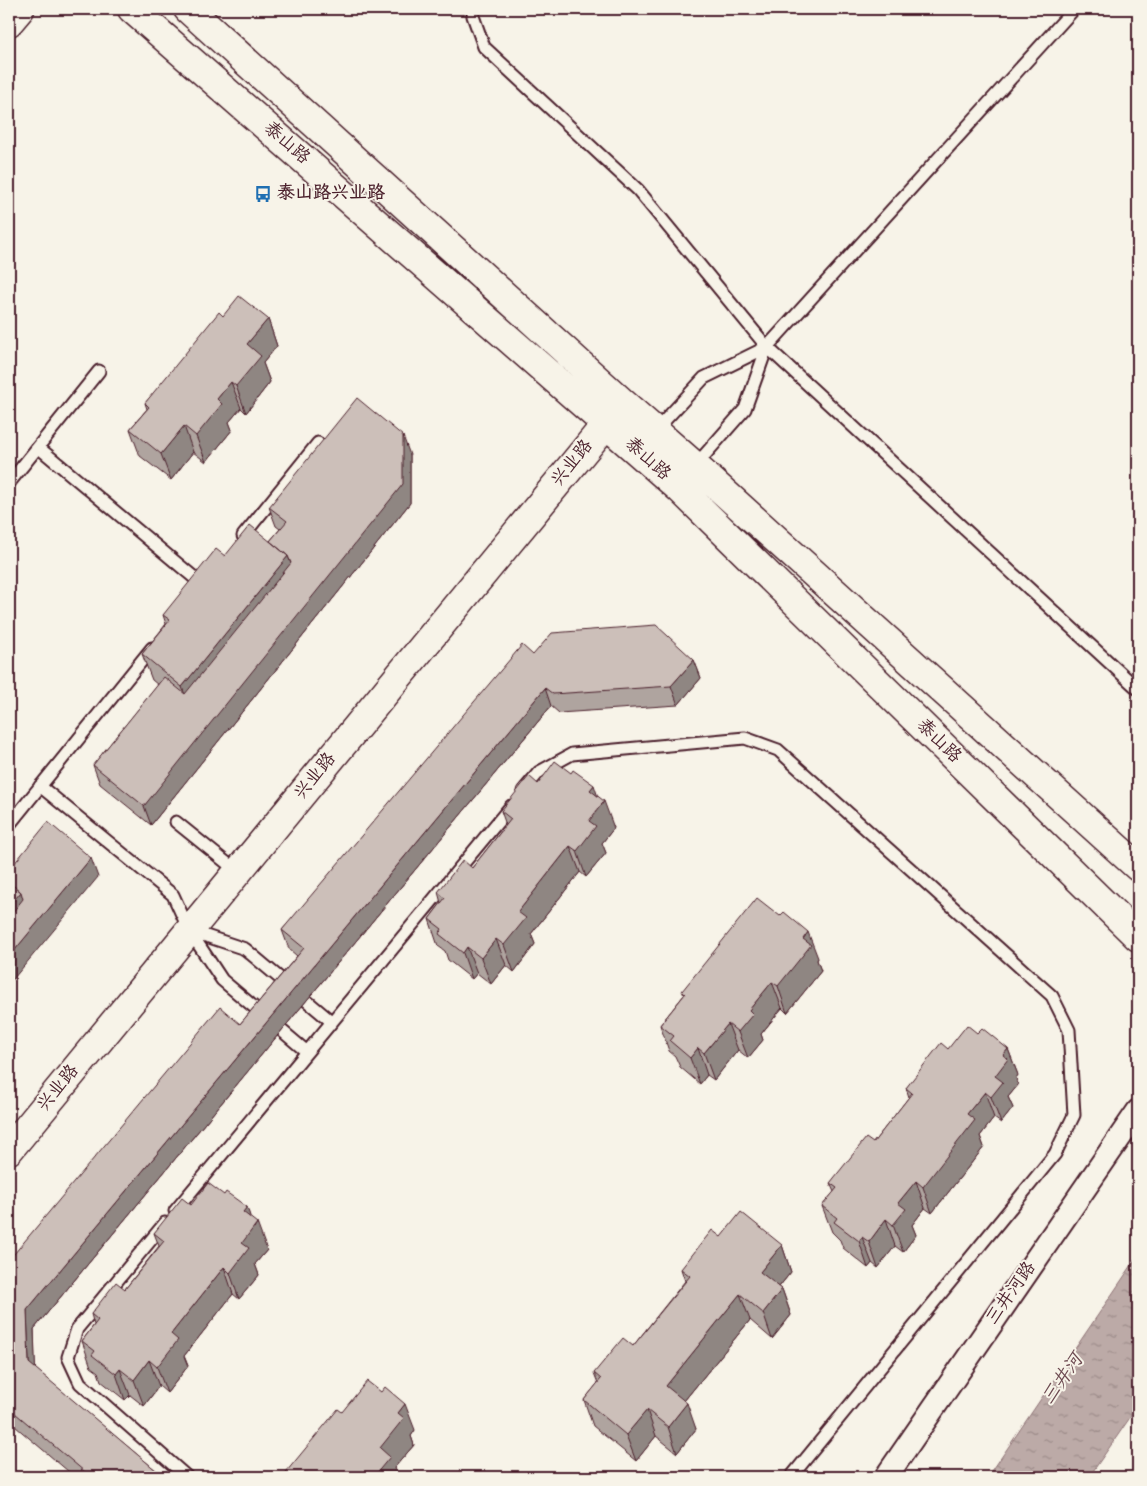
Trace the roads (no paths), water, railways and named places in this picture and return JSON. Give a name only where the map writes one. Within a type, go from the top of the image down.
[{"type":"main road","points":[[9,22],[20,9]]},
{"type":"main road","name":"泰山路","points":[[132,9],[693,502],[1138,937]]},
{"type":"main road","name":"泰山路","points":[[188,9],[1138,867]]},
{"type":"main road","name":"兴业路","points":[[9,1150],[623,403]]},
{"type":"street","name":"三井河路","points":[[886,1477],[1138,1111]]},
{"type":"lane","points":[[472,9],[484,47],[638,190],[768,347],[1138,689]]},
{"type":"lane","points":[[695,466],[745,409],[768,347],[1074,9]]},
{"type":"lane","points":[[655,432],[704,378],[768,347]]},
{"type":"lane","points":[[9,483],[99,371]]},
{"type":"lane","points":[[233,548],[318,443]]},
{"type":"lane","points":[[38,447],[203,585]]},
{"type":"lane","points":[[9,825],[159,639]]},
{"type":"lane","points":[[187,1477],[80,1383],[68,1357],[77,1329],[539,772],[572,754],[745,738],[778,750],[1052,996],[1069,1030],[1074,1115],[1055,1154],[791,1477]]},
{"type":"lane","points":[[40,786],[173,895],[189,930],[222,980],[307,1052]]},
{"type":"lane","points":[[176,822],[238,872]]},
{"type":"lane","points":[[189,930],[245,949],[332,1022]]},
{"type":"water","name":"三井河","points":[[1138,1256],[1138,1406],[1089,1477],[988,1477]]},
{"type":"place","name":"泰山路兴业路","points":[[263,194]]}]
